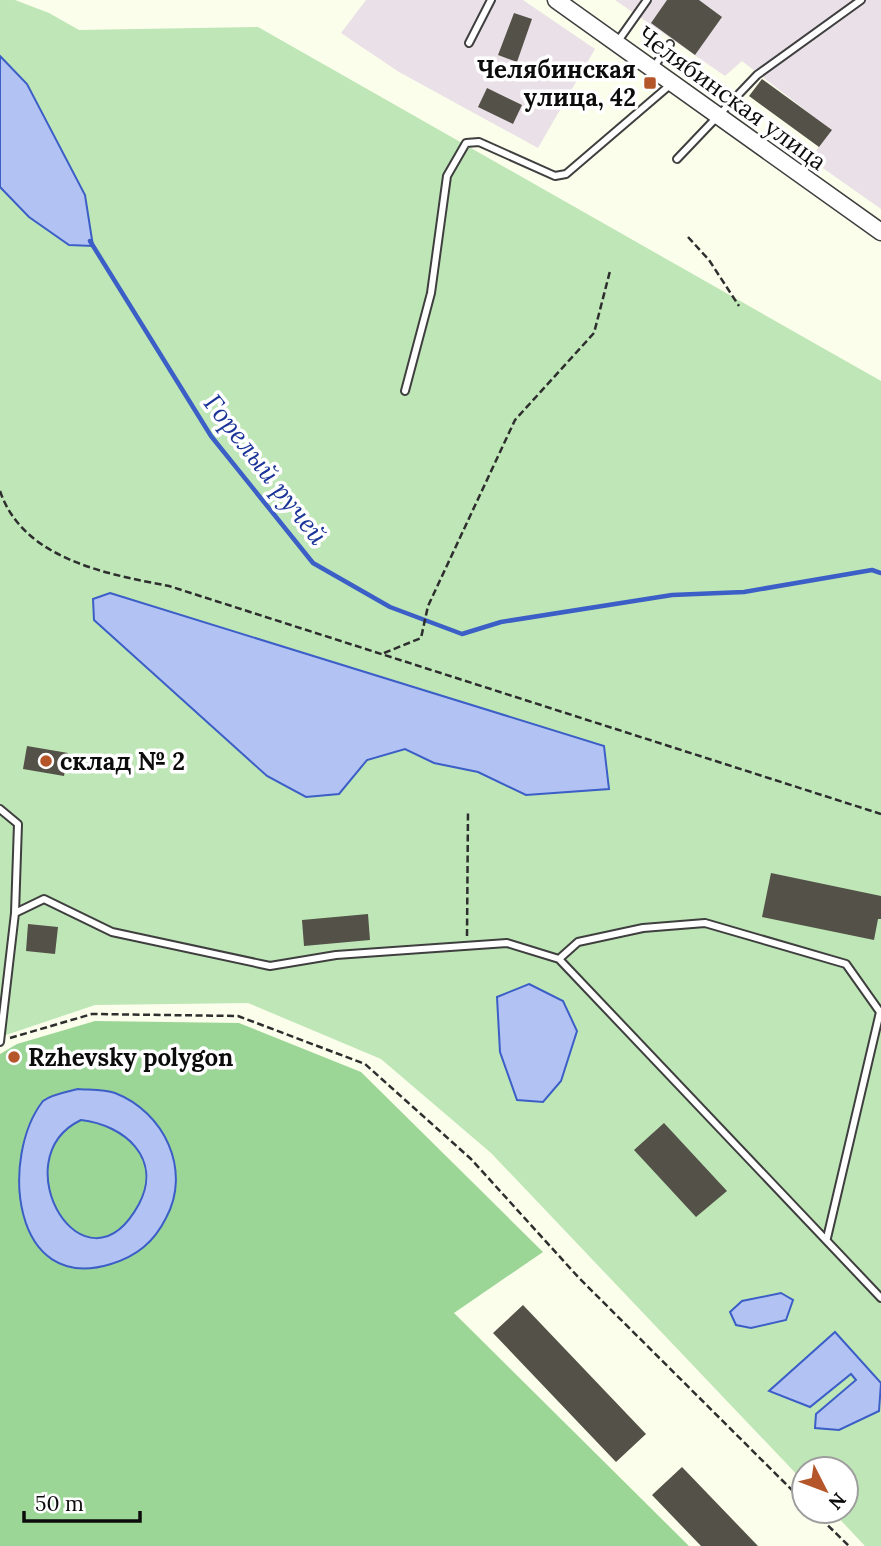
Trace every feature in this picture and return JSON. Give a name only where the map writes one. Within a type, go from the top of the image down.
[{"type":"street","name":"Челябинская улица","points":[[556,0],[881,232]]},
{"type":"lane","points":[[469,43],[491,0]]},
{"type":"lane","points":[[616,43],[647,0]]},
{"type":"lane","points":[[677,159],[716,115],[757,75],[861,0]]},
{"type":"lane","points":[[652,69],[670,44]]},
{"type":"lane","points":[[405,391],[431,293],[447,176],[466,143],[479,142],[555,176],[566,174],[672,83]]},
{"type":"lane","points":[[0,809],[18,824],[15,914],[0,1042]]},
{"type":"lane","points":[[15,914],[44,899],[113,932],[270,966],[336,956],[507,943],[559,959],[881,1297]]},
{"type":"lane","points":[[559,959],[579,942],[643,928],[705,923],[846,964],[880,1013],[827,1238]]},
{"type":"path","points":[[688,237],[709,260],[739,306]]},
{"type":"path","points":[[384,653],[421,638],[428,606],[514,420],[594,333],[610,271]]},
{"type":"path","points":[[0,491],[6,508],[23,531],[46,549],[120,576],[169,586],[384,653],[881,814]]},
{"type":"path","points":[[0,509],[6,508]]},
{"type":"path","points":[[466,946],[468,811]]},
{"type":"path","points":[[0,1042],[92,1014],[238,1016],[365,1064],[471,1159],[579,1278],[790,1488]]},
{"type":"path","points":[[827,1525],[849,1546]]},
{"type":"shaded area","points":[[366,0],[523,0],[595,49],[538,148],[399,72],[341,33]]},
{"type":"shaded area","points":[[615,0],[881,0],[881,209],[810,159],[831,130],[742,61],[725,76]]},
{"type":"green space","points":[[0,0],[15,0],[49,13],[79,30],[258,27],[881,381],[881,1546],[865,1546],[845,1525],[860,1525],[860,1455],[790,1455],[790,1467],[491,1153],[381,1059],[248,1003],[95,1005],[0,1037],[0,187],[29,217],[93,245],[84,195],[27,84],[0,56]],"holes":[[[111,593],[423,689],[492,714],[609,789],[526,795],[478,772],[434,763],[405,749],[367,760]]]},
{"type":"green space","points":[[95,1021],[239,1023],[361,1072],[543,1252],[454,1313],[689,1546],[0,1546],[0,1054],[17,1044]]},
{"type":"water","points":[[0,56],[27,84],[85,195],[93,246],[69,245],[29,217],[0,187]]},
{"type":"water","points":[[110,593],[604,746],[609,789],[526,795],[478,772],[434,763],[405,749],[367,760],[339,794],[306,797],[267,776],[94,620],[93,599]]},
{"type":"water","points":[[529,984],[563,1001],[577,1031],[561,1081],[543,1102],[517,1100],[500,1052],[497,997]]},
{"type":"water","points":[[78,1089],[115,1093],[147,1114],[160,1128],[169,1145],[176,1181],[166,1218],[144,1247],[111,1264],[78,1268],[52,1259],[34,1241],[23,1215],[19,1185],[21,1154],[29,1125],[43,1101]],"holes":[[[81,1120],[97,1123],[125,1137],[143,1159],[146,1172],[145,1187],[139,1204],[118,1230],[96,1238],[76,1231],[59,1214],[50,1190],[48,1164],[58,1139]]]},
{"type":"water","points":[[781,1293],[793,1300],[786,1320],[751,1328],[736,1325],[730,1312],[742,1301]]},
{"type":"water","points":[[835,1332],[881,1383],[879,1411],[839,1430],[815,1428],[816,1414],[856,1380],[851,1374],[810,1407],[769,1391]]},
{"type":"building","points":[[667,0],[699,0],[722,17],[695,55],[651,23]]},
{"type":"building","points":[[514,13],[532,19],[517,62],[498,55]]},
{"type":"building","points":[[762,79],[832,130],[819,147],[749,96]]},
{"type":"building","points":[[487,88],[522,105],[513,124],[478,107]]},
{"type":"building","name":"склад № 2","points":[[27,746],[68,753],[64,776],[23,769]]},
{"type":"building","points":[[771,873],[881,896],[881,919],[878,919],[874,940],[762,917]]},
{"type":"building","points":[[368,914],[370,940],[304,946],[302,920]]},
{"type":"building","points":[[28,924],[58,927],[55,954],[26,951]]},
{"type":"building","points":[[664,1123],[727,1191],[696,1217],[634,1150]]},
{"type":"building","points":[[523,1305],[646,1434],[616,1462],[493,1333]]},
{"type":"building","points":[[682,1467],[758,1546],[701,1546],[652,1495]]},
{"type":"waterway","name":"Горелый ручей","points":[[90,241],[211,436],[313,563],[390,607],[462,634],[501,622],[672,595],[744,592],[872,570],[881,573]]},
{"type":"place","name":"Челябинская улица, 42","points":[[650,83]]},
{"type":"place","name":"склад № 2","points":[[46,761]]},
{"type":"place","name":"Rzhevsky polygon","points":[[14,1057]]}]
